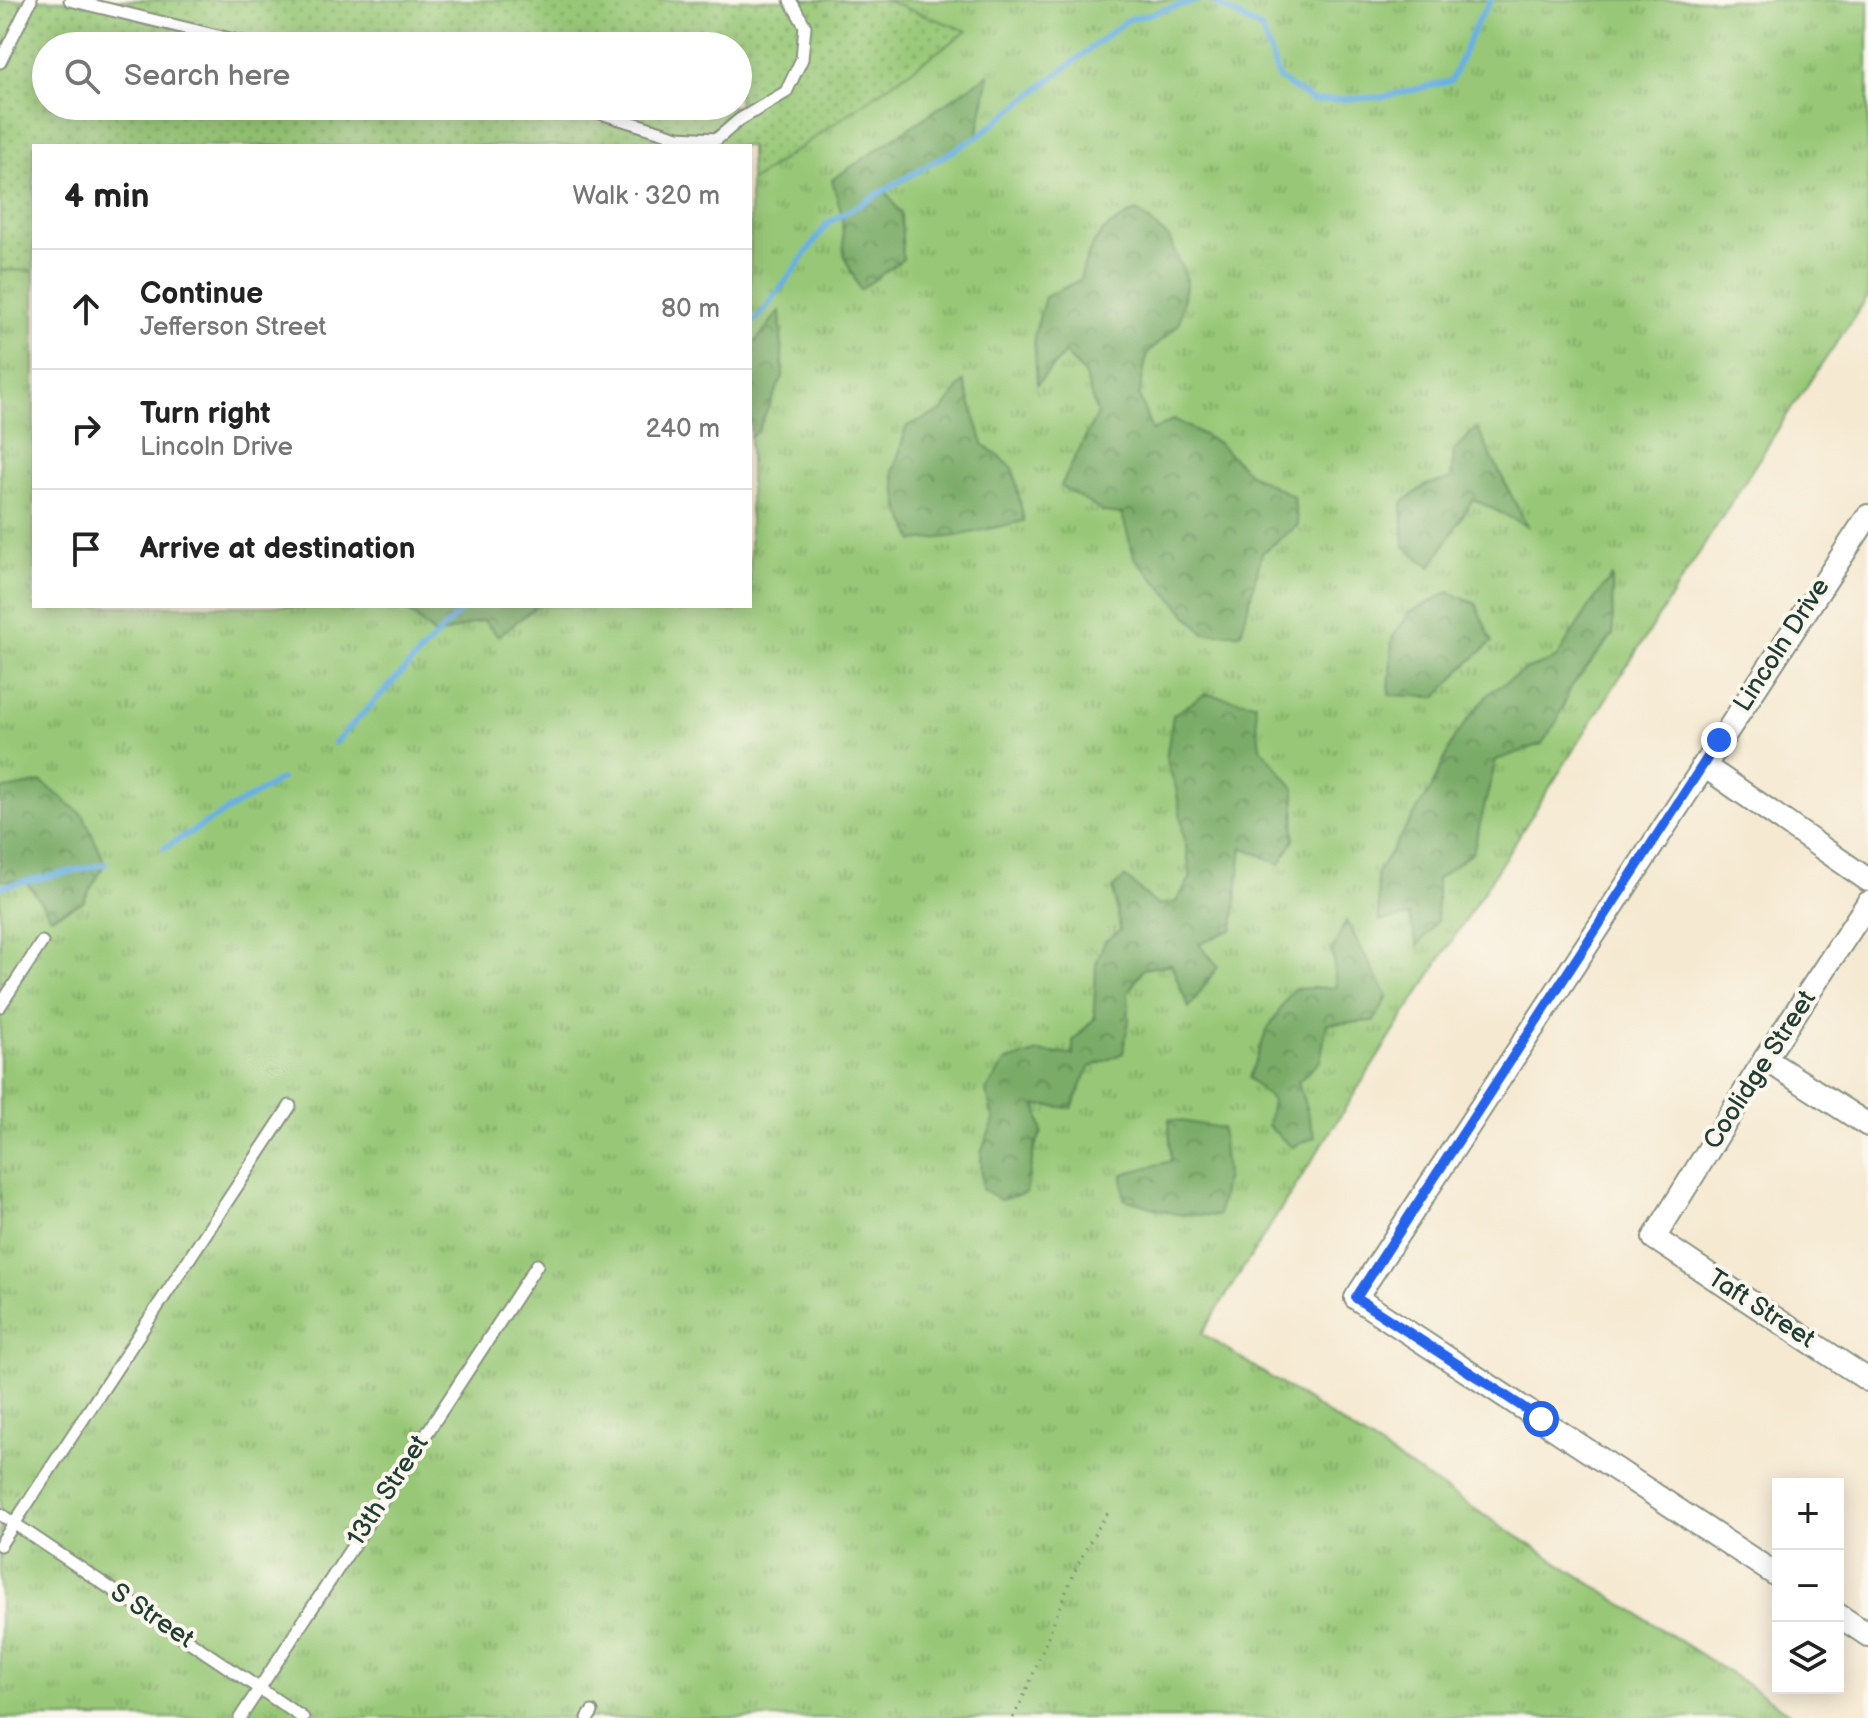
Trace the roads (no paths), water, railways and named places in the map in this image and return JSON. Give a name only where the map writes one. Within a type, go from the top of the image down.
[{"type":"street","name":"Lincoln Drive","points":[[1772,1572],[1356,1298],[1868,516]]},
{"type":"street","points":[[1703,765],[1868,880]]},
{"type":"street","name":"Coolidge Street","points":[[1654,1238],[1765,1059],[1868,903]]},
{"type":"street","points":[[1765,1059],[1868,1125]]},
{"type":"street","name":"Taft Street","points":[[1654,1238],[1868,1380]]},
{"type":"street","points":[[1844,1619],[1868,1635]]},
{"type":"lane","points":[[0,62],[31,0]]},
{"type":"lane","points":[[70,0],[201,32]]},
{"type":"lane","points":[[752,112],[786,92],[802,59],[805,26],[790,0]]},
{"type":"lane","points":[[623,120],[678,137],[717,139],[739,120]]},
{"type":"lane","points":[[0,1006],[42,942]]},
{"type":"lane","points":[[0,1545],[290,1106]]},
{"type":"lane","name":"13th Street","points":[[240,1718],[537,1265]]},
{"type":"lane","name":"S Street","points":[[0,1514],[303,1718]]},
{"type":"waterway","points":[[752,323],[828,223],[977,137],[1127,20],[1199,0]]},
{"type":"waterway","points":[[1210,0],[1262,30],[1279,79],[1313,101],[1383,97],[1451,81],[1477,22],[1491,0]]},
{"type":"waterway","points":[[335,743],[463,608]]},
{"type":"waterway","points":[[164,848],[281,779]]},
{"type":"waterway","points":[[0,887],[105,864]]}]
